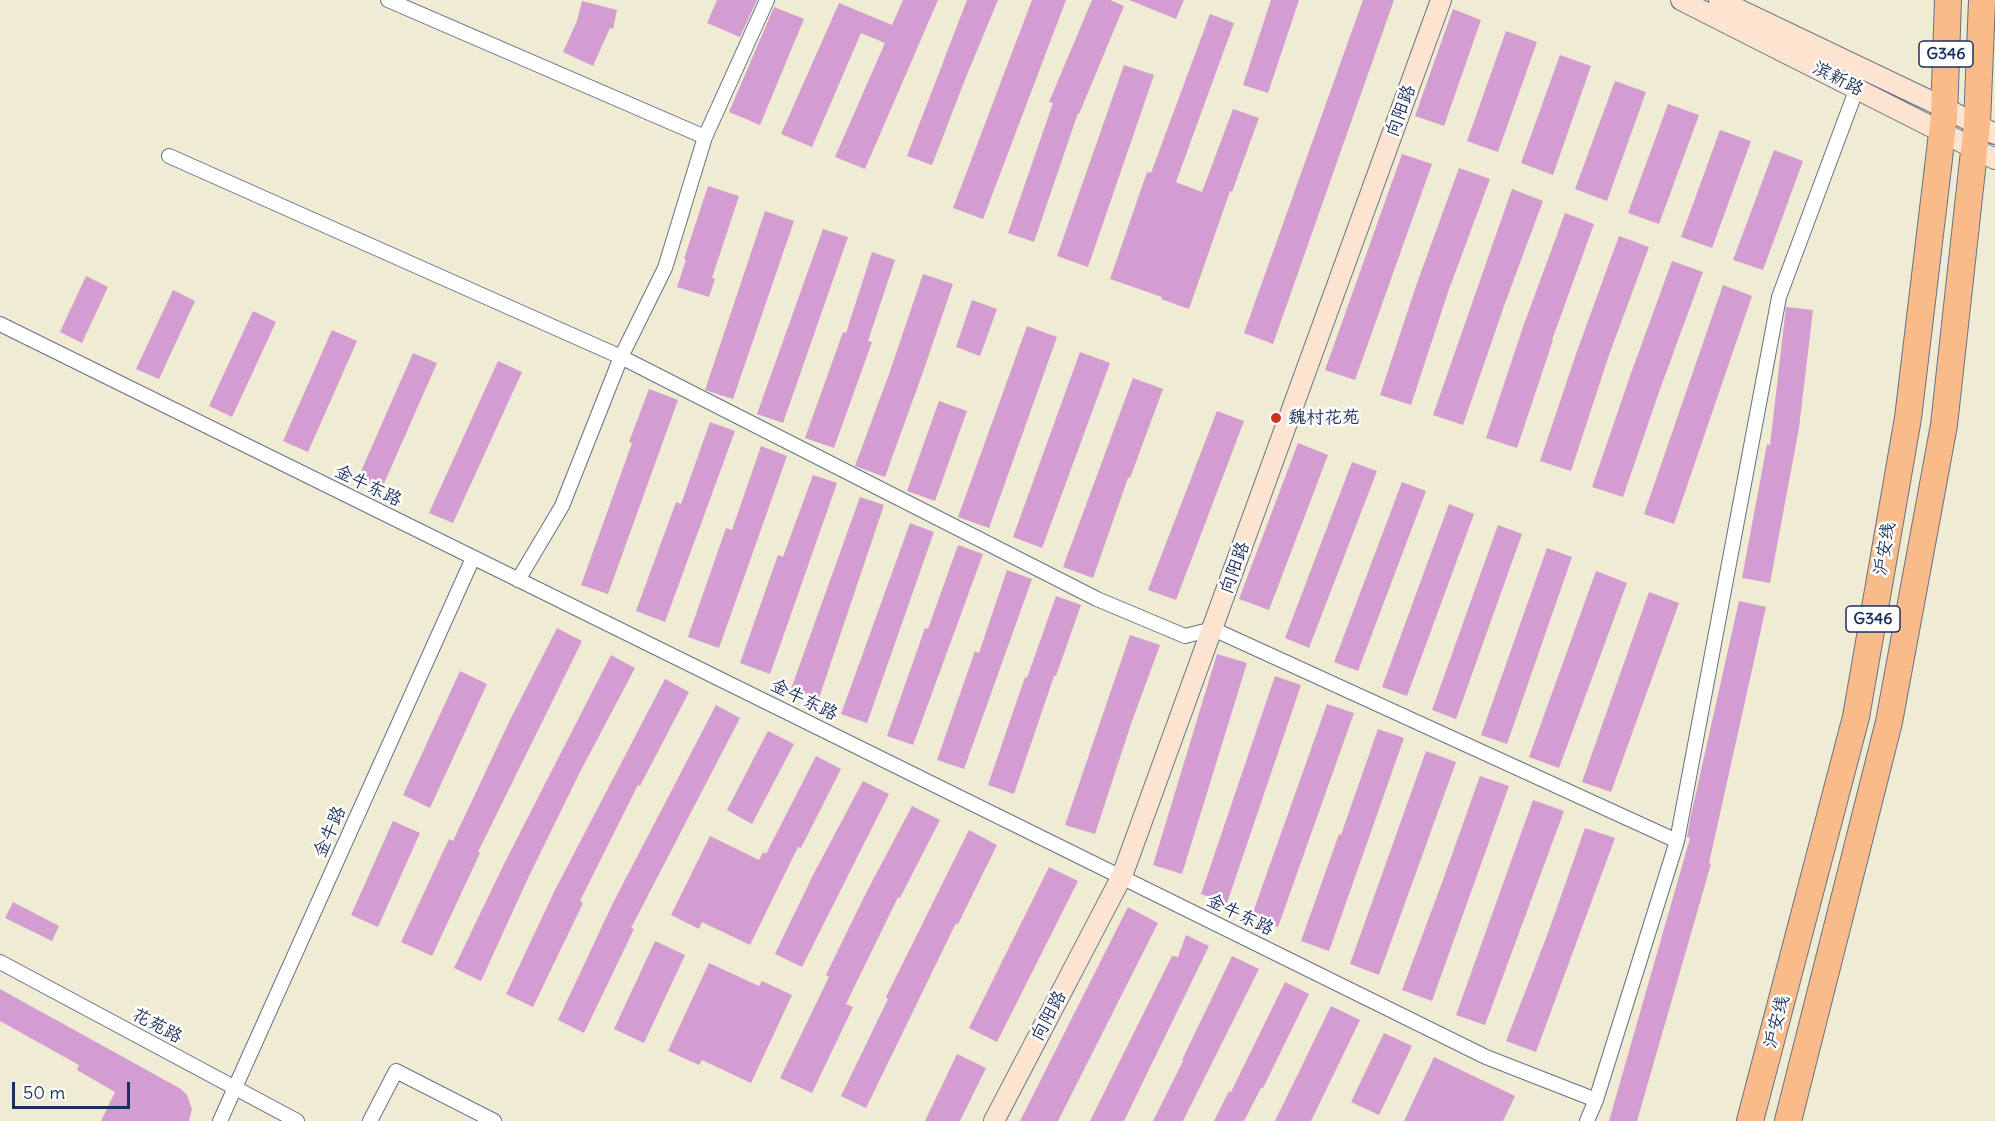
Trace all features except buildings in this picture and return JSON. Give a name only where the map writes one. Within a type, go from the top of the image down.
[{"type":"highway","name":"沪安线","points":[[1750,1121],[1856,717],[1908,418],[1944,120],[1948,0]]},
{"type":"highway","name":"沪安线","points":[[1788,1121],[1891,711],[1944,425],[1985,141],[1982,0]]},
{"type":"street","points":[[388,0],[705,138]]},
{"type":"street","points":[[518,580],[562,507],[621,357],[665,268],[705,138],[767,0]]},
{"type":"street","name":"向阳路","points":[[994,1121],[1122,876],[1441,0]]},
{"type":"street","name":"滨新路","points":[[1681,0],[1857,88],[1944,120]]},
{"type":"street","name":"滨新路","points":[[1719,0],[1985,141]]},
{"type":"street","points":[[1587,1121],[1596,1100],[1677,841],[1779,297],[1857,88]]},
{"type":"street","points":[[169,156],[621,357],[1097,599],[1185,636],[1213,629],[1677,841]]},
{"type":"street","name":"金牛东路","points":[[0,324],[1486,1057],[1596,1100]]},
{"type":"street","name":"金牛路","points":[[220,1121],[473,558]]},
{"type":"street","name":"花苑路","points":[[0,962],[297,1121]]},
{"type":"street","points":[[370,1121],[396,1071],[494,1121]]},
{"type":"place","name":"魏村花苑","points":[[1276,418]]}]
